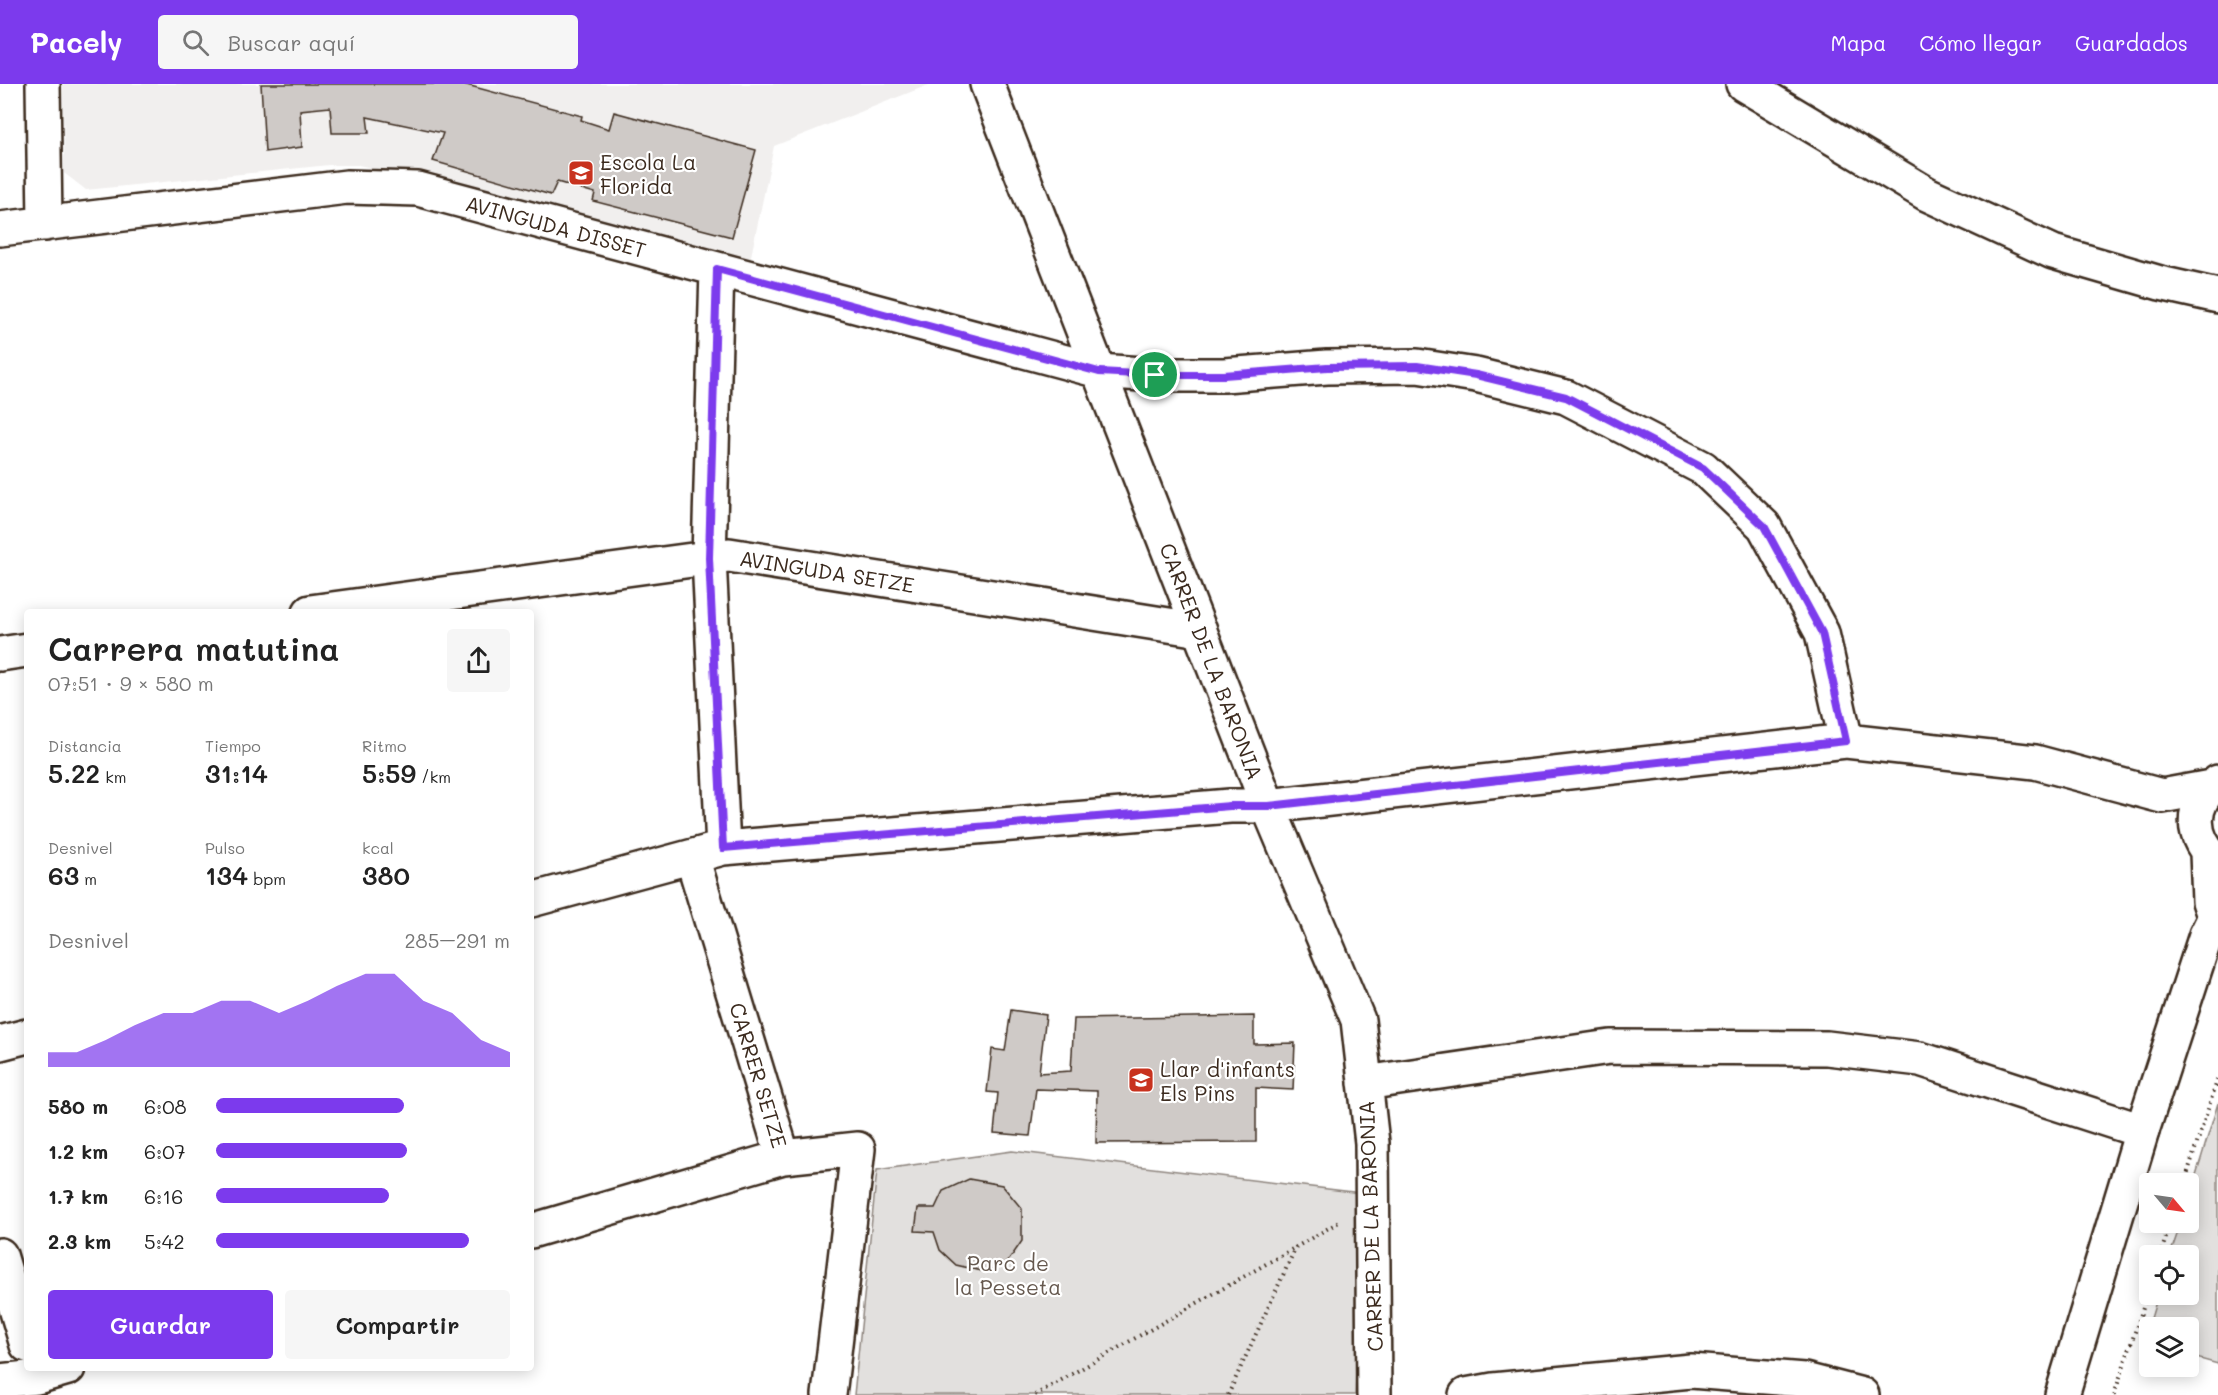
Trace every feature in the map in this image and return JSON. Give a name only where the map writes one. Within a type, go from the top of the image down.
[{"type":"street","points":[[43,84],[45,224]]},
{"type":"street","name":"CARRER DE LA BARONIA","points":[[987,84],[1269,806],[1358,1020],[1372,1143],[1374,1395]]},
{"type":"street","points":[[1743,84],[1927,194],[2053,252],[2218,297]]},
{"type":"street","name":"AVINGUDA DISSET","points":[[0,229],[347,187],[418,189],[1099,372],[1224,375],[1327,367],[1417,366],[1476,375],[1566,397],[1703,468],[1764,526],[1822,633],[1846,741]]},
{"type":"street","points":[[717,269],[709,558],[723,848]]},
{"type":"street","name":"AVINGUDA SETZE","points":[[332,609],[729,555],[1200,630]]},
{"type":"street","points":[[0,654],[24,650]]},
{"type":"street","points":[[534,899],[723,848],[1230,806],[1269,806],[1846,741],[2035,762],[2162,796],[2214,784]]},
{"type":"street","points":[[2062,1395],[2142,1131],[2206,935],[2216,914],[2209,901],[2207,847],[2199,806],[2214,784]]},
{"type":"street","points":[[2162,796],[2207,847]]},
{"type":"street","name":"CARRER SETZE","points":[[692,857],[783,1157],[858,1149],[829,1395]]},
{"type":"street","points":[[0,1043],[24,1037]]},
{"type":"street","points":[[1365,1083],[1610,1047],[1827,1048],[1920,1059],[2142,1131]]},
{"type":"street","points":[[534,1230],[783,1157]]},
{"type":"street","points":[[0,1255],[24,1335]]},
{"type":"street","points":[[0,1381],[37,1380],[60,1371]]},
{"type":"street","points":[[1466,1395],[1493,1390],[1691,1371],[1804,1380],[1862,1395]]},
{"type":"path","points":[[2188,1173],[2218,1078]]},
{"type":"path","points":[[1035,1395],[1343,1220]]},
{"type":"path","points":[[1228,1395],[1296,1247]]},
{"type":"path","points":[[2114,1395],[2144,1305]]},
{"type":"shaded area","name":"Escola La Florida","points":[[63,84],[931,84],[774,146],[750,261],[359,165],[329,165],[86,190],[64,173]]},
{"type":"green space","points":[[2218,1103],[2218,1364],[2199,1359],[2199,1317],[2151,1317],[2155,1305],[2199,1305],[2199,1245],[2173,1245],[2178,1233],[2199,1233],[2199,1173],[2197,1173]]},
{"type":"green space","name":"Parc de la Pesseta","points":[[1012,1151],[1361,1193],[1355,1395],[854,1395],[877,1170]]},
{"type":"building","points":[[261,84],[463,84],[582,116],[581,120],[609,129],[614,112],[756,150],[732,237],[593,201],[595,193],[557,182],[551,195],[433,161],[443,133],[367,117],[369,133],[332,133],[330,107],[300,110],[302,147],[265,152]]},
{"type":"building","name":"Llar d'infants Els Pins","points":[[1011,1010],[1046,1015],[1039,1073],[1071,1071],[1074,1019],[1254,1016],[1254,1044],[1295,1043],[1293,1090],[1256,1088],[1256,1142],[1096,1143],[1097,1091],[1036,1089],[1030,1136],[994,1133],[998,1093],[987,1092],[992,1049],[1005,1051]]},
{"type":"building","points":[[969,1179],[1002,1185],[1022,1209],[1022,1241],[1007,1263],[986,1272],[956,1265],[940,1250],[934,1232],[915,1231],[918,1208],[935,1208],[943,1191]]},
{"type":"place","name":"Escola La Florida","points":[[581,173]]},
{"type":"place","name":"Llar d'infants Els Pins","points":[[1141,1080]]},
{"type":"route","points":[[717,269],[1099,372],[1155,375],[1224,375],[1327,367],[1417,366],[1476,375],[1566,397],[1673,451],[1703,468],[1764,526],[1822,633],[1846,741],[1269,806],[1230,806],[723,848],[709,558],[717,269]]}]
